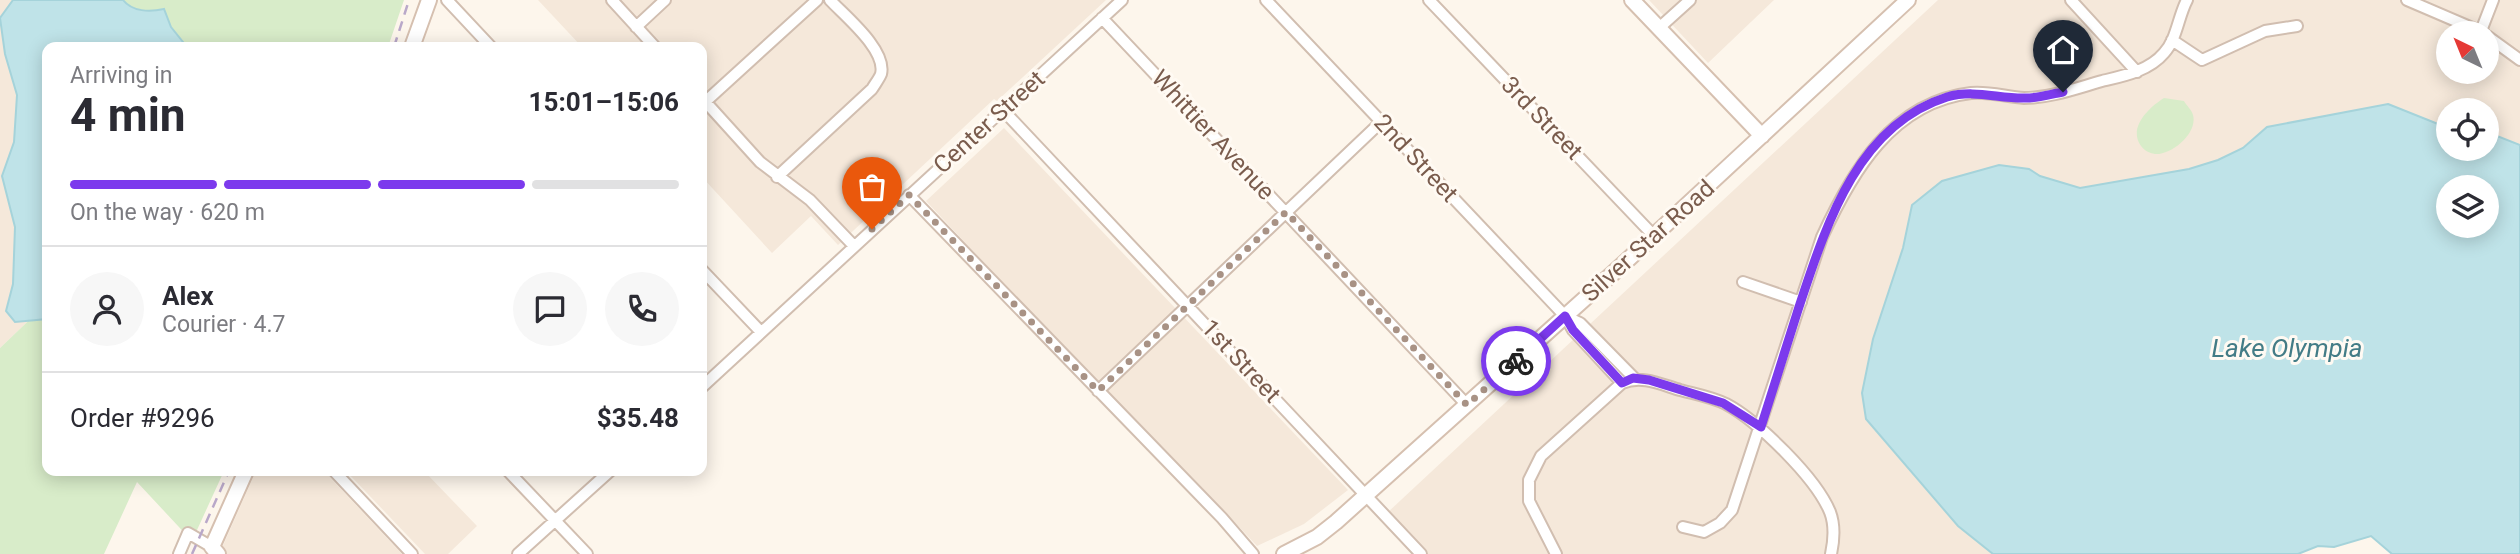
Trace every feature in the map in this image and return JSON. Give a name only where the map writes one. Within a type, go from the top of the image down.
[{"type":"main road","points":[[414,42],[429,0]]},
{"type":"main road","points":[[1632,0],[1762,136]]},
{"type":"main road","name":"Silver Star Road","points":[[1284,554],[1317,537],[1366,495],[1654,236],[1908,0]]},
{"type":"main road","points":[[215,551],[244,476]]},
{"type":"street","points":[[447,0],[486,42]]},
{"type":"street","points":[[612,0],[650,42]]},
{"type":"street","points":[[636,27],[665,0]]},
{"type":"street","points":[[707,96],[817,0]]},
{"type":"street","points":[[777,177],[872,89],[881,74],[880,60],[875,48],[830,0]]},
{"type":"street","name":"Center Street","points":[[707,382],[1122,0]]},
{"type":"street","name":"2nd Street","points":[[1266,0],[1565,316],[1573,330],[1628,380]]},
{"type":"street","name":"3rd Street","points":[[1429,0],[1654,236]]},
{"type":"street","points":[[1659,28],[1690,0]]},
{"type":"street","points":[[2071,0],[2137,72]]},
{"type":"street","points":[[1683,527],[1704,532],[1720,523],[1732,510],[1822,237],[1839,200],[1864,159],[1893,129],[1918,109],[1948,97],[1974,92],[2026,98],[2063,92],[2137,72],[2163,55],[2172,40],[2187,0]]},
{"type":"street","points":[[2407,0],[2456,21]]},
{"type":"street","points":[[2487,21],[2493,0]]},
{"type":"street","name":"Whittier Avenue","points":[[1102,19],[1467,405]]},
{"type":"street","points":[[2172,40],[2202,60],[2265,31],[2297,26]]},
{"type":"street","points":[[2499,44],[2520,60]]},
{"type":"street","points":[[707,104],[760,162],[810,200],[854,246]]},
{"type":"street","name":"1st Street","points":[[1002,109],[1421,554]]},
{"type":"street","points":[[1098,391],[1381,121]]},
{"type":"street","points":[[909,195],[1222,518],[1253,554]]},
{"type":"street","points":[[707,275],[761,332]]},
{"type":"street","points":[[1743,282],[1801,302]]},
{"type":"street","points":[[1556,554],[1530,501],[1530,480],[1541,456],[1628,380],[1649,380],[1723,403],[1761,427],[1815,486],[1830,513],[1834,538],[1831,554]]},
{"type":"street","points":[[339,476],[412,554]]},
{"type":"street","points":[[513,476],[587,554]]},
{"type":"street","points":[[518,554],[604,476]]},
{"type":"street","points":[[179,554],[188,533],[215,551]]},
{"type":"shaded area","points":[[0,0],[122,0],[55,42],[42,42],[42,308],[0,348]]},
{"type":"shaded area","points":[[538,0],[1106,0],[997,101],[994,99],[838,245],[811,216],[772,253],[707,182],[707,42],[577,42]]},
{"type":"shaded area","points":[[1649,0],[1774,0],[1708,63]]},
{"type":"shaded area","name":"Lake Olympia","points":[[1938,0],[2520,0],[2520,159],[2499,177],[2436,175],[2438,238],[2161,554],[1425,554],[1387,513]]},
{"type":"shaded area","points":[[1004,128],[1348,490],[1304,524],[1257,546],[1212,498],[1208,501],[926,201]]},
{"type":"shaded area","points":[[254,476],[329,476],[402,554],[225,554],[221,550]]},
{"type":"shaded area","points":[[351,476],[429,476],[477,526],[448,554],[425,554]]},
{"type":"green space","points":[[122,0],[404,0],[390,42],[116,42]]},
{"type":"green space","points":[[2164,98],[2184,101],[2194,122],[2188,136],[2176,147],[2155,154],[2147,152],[2141,146],[2137,132],[2146,113]]},
{"type":"green space","points":[[42,308],[42,476],[222,476],[192,541],[137,482],[104,554],[0,554],[0,348]]},
{"type":"water","points":[[13,0],[123,0],[131,7],[142,10],[164,9],[171,27],[183,42],[42,42],[42,319],[15,322],[6,311],[13,284],[15,227],[2,176],[14,142],[17,95],[5,54],[0,18]]},
{"type":"water","name":"Lake Olympia","points":[[2388,104],[2436,123],[2436,161],[2499,161],[2499,137],[2520,145],[2520,554],[2392,554],[2371,536],[2334,547],[2318,546],[2298,554],[1993,554],[1958,526],[1866,419],[1862,393],[1873,339],[1903,248],[1912,205],[1942,181],[1999,165],[2029,169],[2040,176],[2080,188],[2189,169],[2218,160],[2243,148],[2267,127]]},
{"type":"railway","points":[[396,42],[409,0]]},
{"type":"railway","points":[[192,554],[227,476]]},
{"type":"way so far","points":[[872,229],[909,195],[1098,391],[1286,212],[1467,405],[1516,361]]},
{"type":"route","points":[[1516,361],[1565,316],[1573,330],[1622,383],[1633,378],[1649,380],[1723,403],[1761,427],[1822,237],[1839,200],[1864,159],[1893,129],[1918,109],[1948,97],[1974,92],[2026,98],[2063,92]]}]
